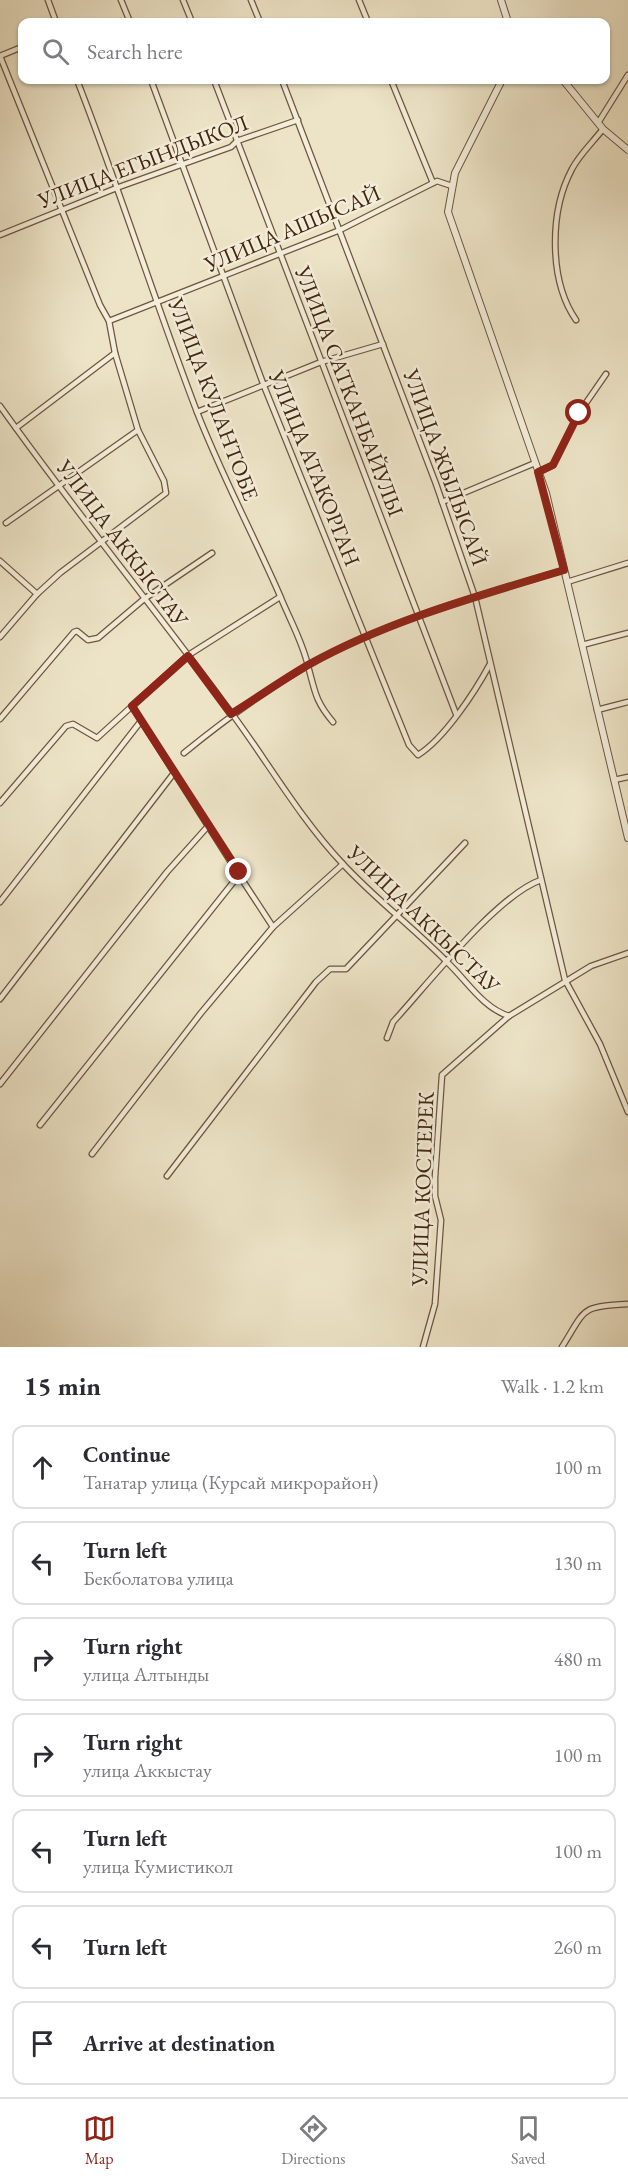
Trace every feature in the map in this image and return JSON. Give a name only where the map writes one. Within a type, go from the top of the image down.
[{"type":"street","points":[[48,0],[55,18]]},
{"type":"street","points":[[121,0],[128,18]]},
{"type":"street","points":[[183,0],[190,18]]},
{"type":"street","points":[[251,0],[258,18]]},
{"type":"street","points":[[359,0],[366,18]]},
{"type":"street","points":[[501,0],[507,18]]},
{"type":"street","points":[[0,637],[37,594],[73,562],[103,543],[166,494],[164,481],[138,430],[115,353],[109,321],[100,305],[0,56],[18,49]]},
{"type":"street","points":[[598,123],[628,75]]},
{"type":"street","name":"УЛИЦА КУЛАНТОБЕ","points":[[79,84],[119,187],[158,303],[222,474],[280,597],[308,665],[311,686],[318,705],[333,722]]},
{"type":"street","name":"УЛИЦА АТАКОРГАН","points":[[153,84],[264,386],[364,638],[409,745],[418,754],[429,748],[456,714],[490,664]]},
{"type":"street","name":"УЛИЦА САТКАНБАЙУЛЫ","points":[[216,84],[421,617],[456,714]]},
{"type":"street","name":"УЛИЦА ЖЫЛЫСАЙ","points":[[284,84],[442,502],[475,597],[566,980],[600,1044],[628,1112]]},
{"type":"street","points":[[393,84],[433,183],[437,181],[452,186]]},
{"type":"street","points":[[500,84],[454,173],[448,212],[538,472],[567,582],[628,838]]},
{"type":"street","points":[[566,84],[603,129],[628,150]]},
{"type":"street","name":"УЛИЦА ЕГЫНДЫКОЛ","points":[[0,234],[119,187],[231,147],[237,141],[298,120]]},
{"type":"street","points":[[576,320],[565,304],[557,271],[557,225],[561,198],[572,168],[603,129]]},
{"type":"street","name":"УЛИЦА АШЫСАЙ","points":[[109,321],[340,230],[433,183]]},
{"type":"street","points":[[198,412],[321,362],[383,344]]},
{"type":"street","points":[[16,428],[115,353]]},
{"type":"street","points":[[538,472],[553,465],[579,413],[606,374]]},
{"type":"street","name":"УЛИЦА АККЫСТАУ","points":[[0,406],[58,487],[103,543],[231,714],[321,839],[343,864],[448,962],[497,1012],[509,1016]]},
{"type":"street","points":[[6,524],[138,430]]},
{"type":"street","points":[[442,502],[535,463]]},
{"type":"street","points":[[0,719],[74,632],[88,640],[98,638],[144,598],[212,553]]},
{"type":"street","points":[[0,561],[37,594]]},
{"type":"street","points":[[567,582],[628,563]]},
{"type":"street","points":[[184,753],[231,714],[308,665],[364,638],[475,597],[564,570]]},
{"type":"street","points":[[0,803],[66,726],[73,724],[97,738],[188,656],[280,597]]},
{"type":"street","points":[[582,645],[628,633]]},
{"type":"street","points":[[597,710],[628,702]]},
{"type":"street","points":[[132,706],[273,927]]},
{"type":"street","points":[[0,902],[141,721]]},
{"type":"street","points":[[0,999],[174,773]]},
{"type":"street","points":[[614,780],[628,777]]},
{"type":"street","points":[[0,1084],[167,872],[209,825]]},
{"type":"street","points":[[167,1176],[316,982],[330,969],[346,969],[465,843]]},
{"type":"street","points":[[92,1155],[201,1013],[273,927],[343,864]]},
{"type":"street","points":[[40,1125],[239,875]]},
{"type":"street","points":[[387,1038],[393,1022],[497,909],[526,885],[541,880]]},
{"type":"street","name":"УЛИЦА КОСТЕРЕК","points":[[423,1347],[435,1304],[441,1220],[435,1196],[435,1178],[442,1075],[509,1016],[591,966],[628,953]]},
{"type":"street","points":[[562,1347],[587,1309],[595,1306],[628,1304]]},
{"type":"route","points":[[239,872],[132,706],[188,656],[231,714],[308,665],[364,638],[475,597],[564,570],[546,493],[538,472],[553,465],[579,413]]}]
